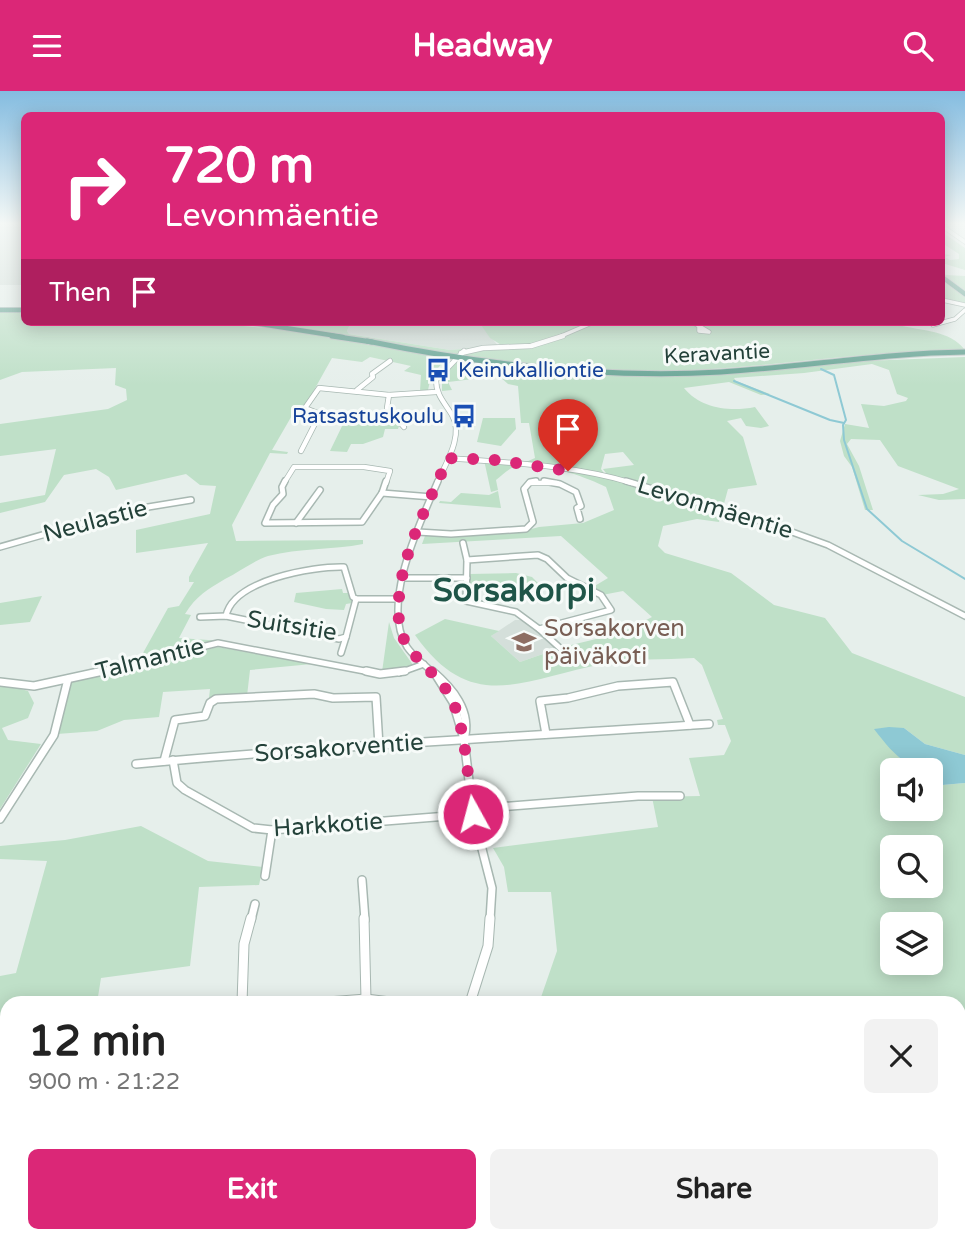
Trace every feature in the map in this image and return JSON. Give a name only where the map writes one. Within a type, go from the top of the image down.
[{"type":"main road","points":[[945,279],[965,294]]},
{"type":"main road","points":[[0,310],[21,310]]},
{"type":"main road","name":"Keravantie","points":[[272,326],[521,366],[618,373],[765,369],[914,353],[965,353]]},
{"type":"street","points":[[945,301],[965,306],[955,319],[945,321]]},
{"type":"street","points":[[472,996],[488,946],[492,888],[473,811],[464,739],[453,702],[435,673],[412,653],[402,637],[399,621],[402,579],[457,433],[457,423],[436,392],[436,380],[457,357],[554,340],[585,326]]},
{"type":"street","points":[[357,390],[373,377],[372,374],[390,361]]},
{"type":"street","points":[[301,451],[320,414],[304,408],[318,388],[389,395],[436,392]]},
{"type":"street","points":[[389,395],[387,408],[404,427]]},
{"type":"street","name":"Levonmäentie","points":[[448,458],[497,460],[608,476],[769,524],[828,545],[965,616]]},
{"type":"street","points":[[294,467],[384,468],[390,471],[382,493],[362,522],[270,525],[265,520],[273,505],[280,501],[284,494],[282,487],[294,467]]},
{"type":"street","points":[[418,531],[451,534],[526,529],[533,522],[524,489],[530,482],[549,481],[576,492],[581,506],[577,508],[580,519]]},
{"type":"street","points":[[296,523],[320,491]]},
{"type":"street","points":[[382,493],[432,497]]},
{"type":"street","name":"Neulastie","points":[[0,547],[130,510],[191,499]]},
{"type":"street","points":[[463,543],[467,560],[466,601],[516,612],[561,649]]},
{"type":"street","points":[[467,560],[538,555],[547,559],[566,578],[601,595],[611,610],[539,629]]},
{"type":"street","points":[[226,616],[232,602],[279,573],[303,569],[344,567],[353,597],[356,599],[400,599]]},
{"type":"street","points":[[402,579],[467,578]]},
{"type":"street","name":"Suitsitie","points":[[201,617],[226,616],[339,639],[346,637],[356,599]]},
{"type":"street","points":[[341,653],[346,637]]},
{"type":"street","name":"Talmantie","points":[[0,681],[26,687],[218,643],[380,674],[400,673],[424,664]]},
{"type":"street","points":[[0,819],[54,734],[68,679]]},
{"type":"street","points":[[546,734],[540,701],[568,698],[618,686],[673,683],[690,725]]},
{"type":"street","points":[[164,761],[172,723],[179,719],[205,716],[212,700],[314,694],[334,698],[376,697],[379,746]]},
{"type":"street","name":"Sorsakorventie","points":[[136,764],[289,750],[320,751],[709,724]]},
{"type":"street","name":"Harkkotie","points":[[173,760],[177,783],[185,790],[253,828],[272,830],[638,796],[680,796]]},
{"type":"street","points":[[265,876],[272,830]]},
{"type":"street","points":[[362,880],[366,942],[362,996]]},
{"type":"street","points":[[242,996],[244,944],[255,904]]},
{"type":"shaded area","points":[[0,278],[21,278],[21,285],[0,285]]},
{"type":"shaded area","points":[[349,326],[482,326],[499,347],[450,350],[349,334]]},
{"type":"shaded area","name":"Sorsakorven päiväkoti","points":[[515,620],[523,620],[557,649],[520,662],[491,636]]},
{"type":"green space","points":[[945,278],[965,278],[965,303],[945,300]]},
{"type":"green space","points":[[0,312],[21,312],[21,326],[243,326],[303,331],[446,359],[431,376],[428,390],[420,391],[421,375],[404,371],[411,366],[370,357],[362,362],[332,358],[304,408],[317,413],[294,412],[272,450],[288,452],[287,454],[270,453],[232,525],[236,541],[363,540],[363,544],[280,553],[257,561],[208,590],[185,614],[191,615],[179,638],[223,641],[198,644],[138,662],[168,608],[179,606],[194,582],[189,582],[189,577],[208,543],[136,553],[136,530],[210,514],[216,486],[200,485],[186,474],[116,490],[109,477],[96,469],[64,475],[45,502],[0,513],[0,503],[45,495],[56,449],[0,456],[0,424],[108,409],[127,400],[126,389],[115,385],[116,368],[22,372],[0,380]]},
{"type":"green space","points":[[277,326],[349,326],[349,334],[450,350],[503,346],[490,338],[482,326],[904,326],[944,335],[959,343],[965,350],[884,353],[724,368],[643,371],[545,366],[447,354]]},
{"type":"green space","points":[[880,357],[865,361],[965,357],[965,499],[939,500],[918,495],[943,494],[959,489],[898,466],[880,440],[851,439],[847,444],[859,466],[873,510],[865,510],[852,467],[844,456],[840,441],[845,424],[869,428],[861,404],[884,406],[906,401],[908,398],[897,394],[889,370],[872,364],[734,378],[770,394],[761,395],[729,382],[684,388],[708,405],[726,409],[755,407],[769,426],[746,426],[741,418],[727,421],[743,437],[757,485],[728,489],[719,522],[697,519],[663,526],[658,546],[665,553],[731,573],[774,605],[825,618],[852,653],[965,697],[965,755],[925,744],[904,728],[875,729],[901,758],[880,758],[880,821],[943,821],[943,785],[965,783],[965,996],[541,996],[557,951],[551,892],[508,892],[504,867],[493,848],[658,827],[652,797],[700,796],[689,758],[724,755],[731,741],[725,725],[718,725],[717,720],[723,719],[702,665],[694,658],[625,661],[523,683],[478,684],[457,676],[436,660],[415,635],[445,619],[499,631],[491,636],[520,662],[563,647],[621,633],[652,617],[623,591],[602,595],[588,590],[608,578],[561,536],[422,544],[426,533],[449,535],[520,532],[539,527],[583,523],[614,510],[606,487],[548,467],[524,465],[512,468],[496,480],[498,490],[491,492],[484,460],[530,464],[608,476],[603,469],[634,465],[623,452],[605,454],[601,469],[605,475],[526,462],[535,458],[529,423],[521,423],[518,386],[508,384],[499,376],[448,382],[452,390],[442,391],[442,376],[457,362],[501,367],[505,375],[511,367],[643,375],[715,374]]},
{"type":"green space","points":[[387,409],[400,423],[398,429],[385,429],[383,437],[363,444],[351,444],[347,452],[330,451],[345,420],[323,412],[354,420]]},
{"type":"green space","points":[[483,418],[515,418],[516,429],[501,446],[477,442]]},
{"type":"green space","points":[[498,491],[501,508],[439,503],[451,502],[461,493],[489,495]]},
{"type":"green space","points":[[516,573],[532,577],[539,584],[530,594],[493,585],[468,585],[469,574]]},
{"type":"green space","points":[[342,589],[343,593],[348,593],[353,599],[352,603],[346,604],[344,610],[294,602],[296,593]]},
{"type":"green space","points":[[42,596],[30,622],[0,625],[0,603]]},
{"type":"green space","points":[[389,622],[394,638],[413,665],[402,671],[382,672]]},
{"type":"green space","points":[[218,647],[312,664],[250,670],[247,696],[209,698],[210,689],[163,692],[159,717],[124,720],[97,731],[57,734],[72,681]]},
{"type":"green space","points":[[0,683],[28,691],[34,703],[28,718],[2,728],[8,740],[41,744],[0,809]]},
{"type":"green space","points":[[141,826],[208,861],[263,867],[259,885],[199,887],[190,966],[101,978],[98,996],[0,996],[0,976],[16,973],[47,861],[0,859],[0,846],[65,840]]},
{"type":"water","points":[[904,728],[925,744],[965,755],[965,783],[943,785],[943,758],[901,758],[874,729]]},
{"type":"waterway","points":[[821,369],[834,375],[846,420],[843,425],[844,440],[867,509],[902,541],[965,579]]},
{"type":"waterway","points":[[734,381],[830,420],[844,423]]},
{"type":"place","name":"Keinukalliontie","points":[[438,370]]},
{"type":"place","name":"Ratsastuskoulu","points":[[464,416]]},
{"type":"place","name":"Sorsakorven päiväkoti","points":[[524,642]]},
{"type":"district","name":"Sorsakorpi","points":[[514,591]]},
{"type":"route","points":[[473,814],[464,739],[453,702],[435,673],[412,653],[402,637],[399,621],[404,570],[448,458],[497,460],[568,471]]}]
